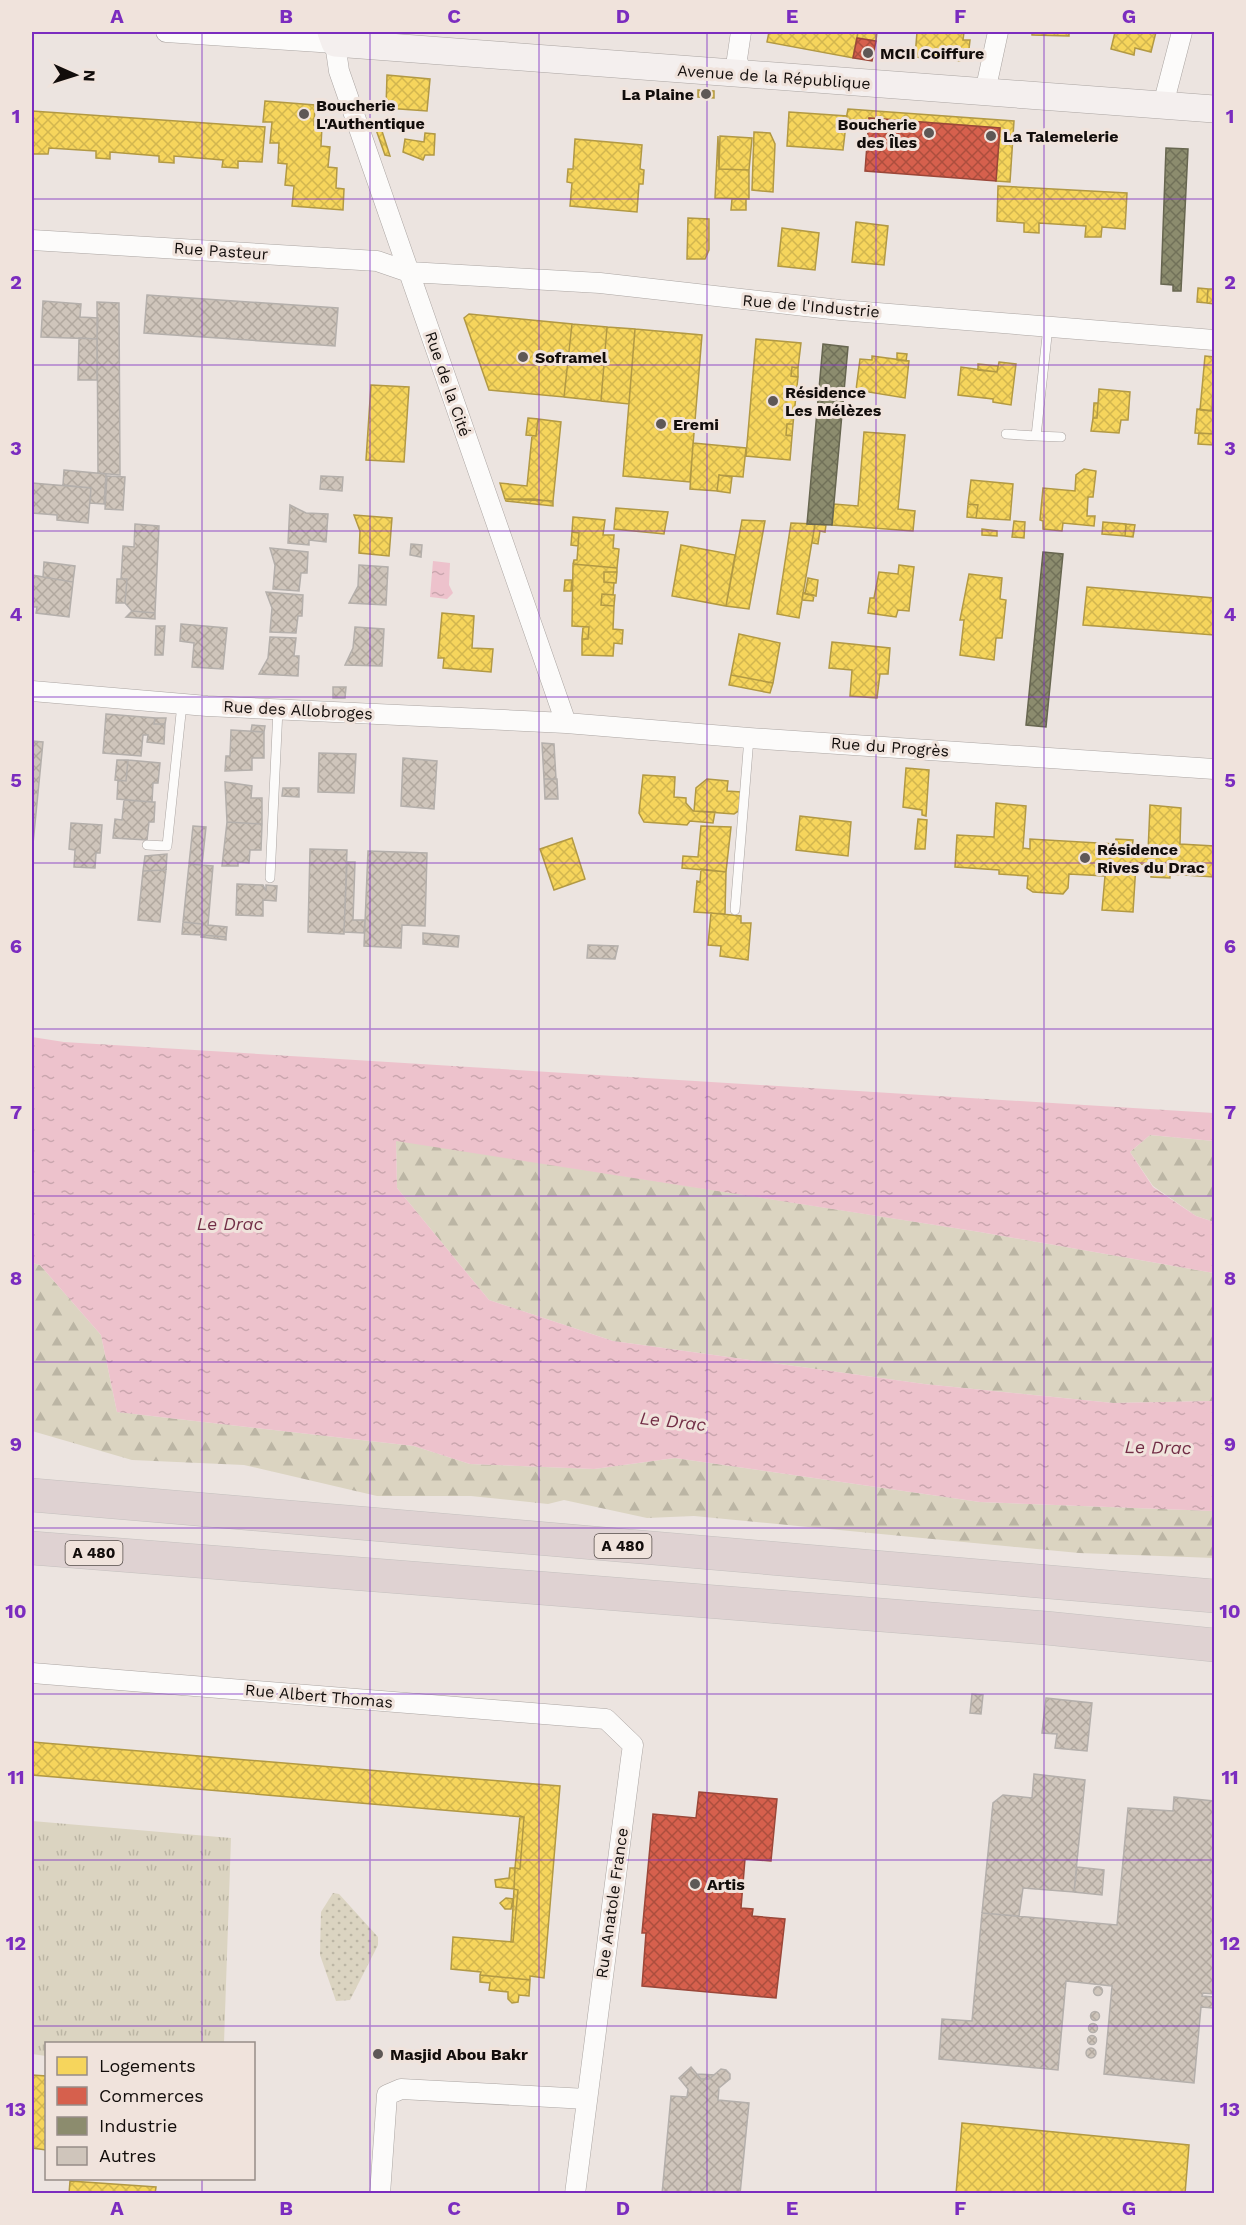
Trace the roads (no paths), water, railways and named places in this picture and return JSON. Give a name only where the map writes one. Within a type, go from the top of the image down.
[{"type":"highway","name":"A 480","points":[[32,1495],[1215,1596]]},
{"type":"highway","name":"A 480","points":[[32,1548],[1046,1628],[1215,1645]]},
{"type":"street","points":[[166,32],[333,38]]},
{"type":"street","points":[[741,32],[737,59],[741,73]]},
{"type":"street","points":[[985,92],[998,32]]},
{"type":"street","points":[[1163,105],[1182,32]]},
{"type":"street","name":"Avenue de la République","points":[[333,38],[705,73],[741,73],[1215,109]]},
{"type":"street","name":"Rue de la Cité","points":[[333,38],[339,71],[566,723]]},
{"type":"street","name":"Rue Pasteur","points":[[32,240],[377,261],[409,272]]},
{"type":"street","name":"Rue de l'Industrie","points":[[409,272],[600,283],[840,310],[1215,340]]},
{"type":"street","name":"Rue des Allobroges","points":[[32,691],[183,704],[566,723]]},
{"type":"street","name":"Rue du Progrès","points":[[566,723],[749,738],[1215,769]]},
{"type":"street","name":"Rue Albert Thomas","points":[[32,1673],[606,1719]]},
{"type":"street","name":"Rue Anatole France","points":[[575,2193],[633,1745],[606,1719]]},
{"type":"street","points":[[380,2193],[387,2095],[401,2089],[587,2098]]},
{"type":"lane","points":[[1036,436],[1048,327]]},
{"type":"lane","points":[[1006,434],[1061,437]]},
{"type":"lane","points":[[147,845],[167,846],[183,704]]},
{"type":"lane","points":[[270,878],[278,709]]},
{"type":"lane","points":[[735,910],[749,738]]},
{"type":"water","points":[[433,561],[450,563],[449,585],[453,593],[447,599],[430,597]]},
{"type":"water","name":"Le Drac","points":[[32,1037],[64,1042],[1214,1113],[1214,1141],[1150,1135],[1130,1152],[1153,1187],[1196,1216],[1214,1222],[1214,1273],[980,1232],[396,1141],[397,1188],[489,1300],[613,1341],[924,1384],[1113,1403],[1214,1401],[1214,1511],[980,1502],[675,1458],[594,1469],[470,1464],[414,1446],[117,1412],[101,1335],[40,1265],[32,1263]]},
{"type":"place","name":"MCII Coiffure","points":[[868,53]]},
{"type":"place","name":"La Plaine","points":[[706,94]]},
{"type":"place","name":"Boucherie L'Authentique","points":[[304,114]]},
{"type":"place","name":"Boucherie des Îles","points":[[929,133]]},
{"type":"place","name":"La Talemelerie","points":[[991,136]]},
{"type":"place","name":"Soframel","points":[[523,357]]},
{"type":"place","name":"Résidence Les Mélèzes","points":[[773,401]]},
{"type":"place","name":"Eremi","points":[[661,424]]},
{"type":"place","name":"Résidence Rives du Drac","points":[[1085,858]]},
{"type":"place","name":"Artis","points":[[695,1884]]},
{"type":"place","name":"Masjid Abou Bakr","points":[[378,2054]]}]
